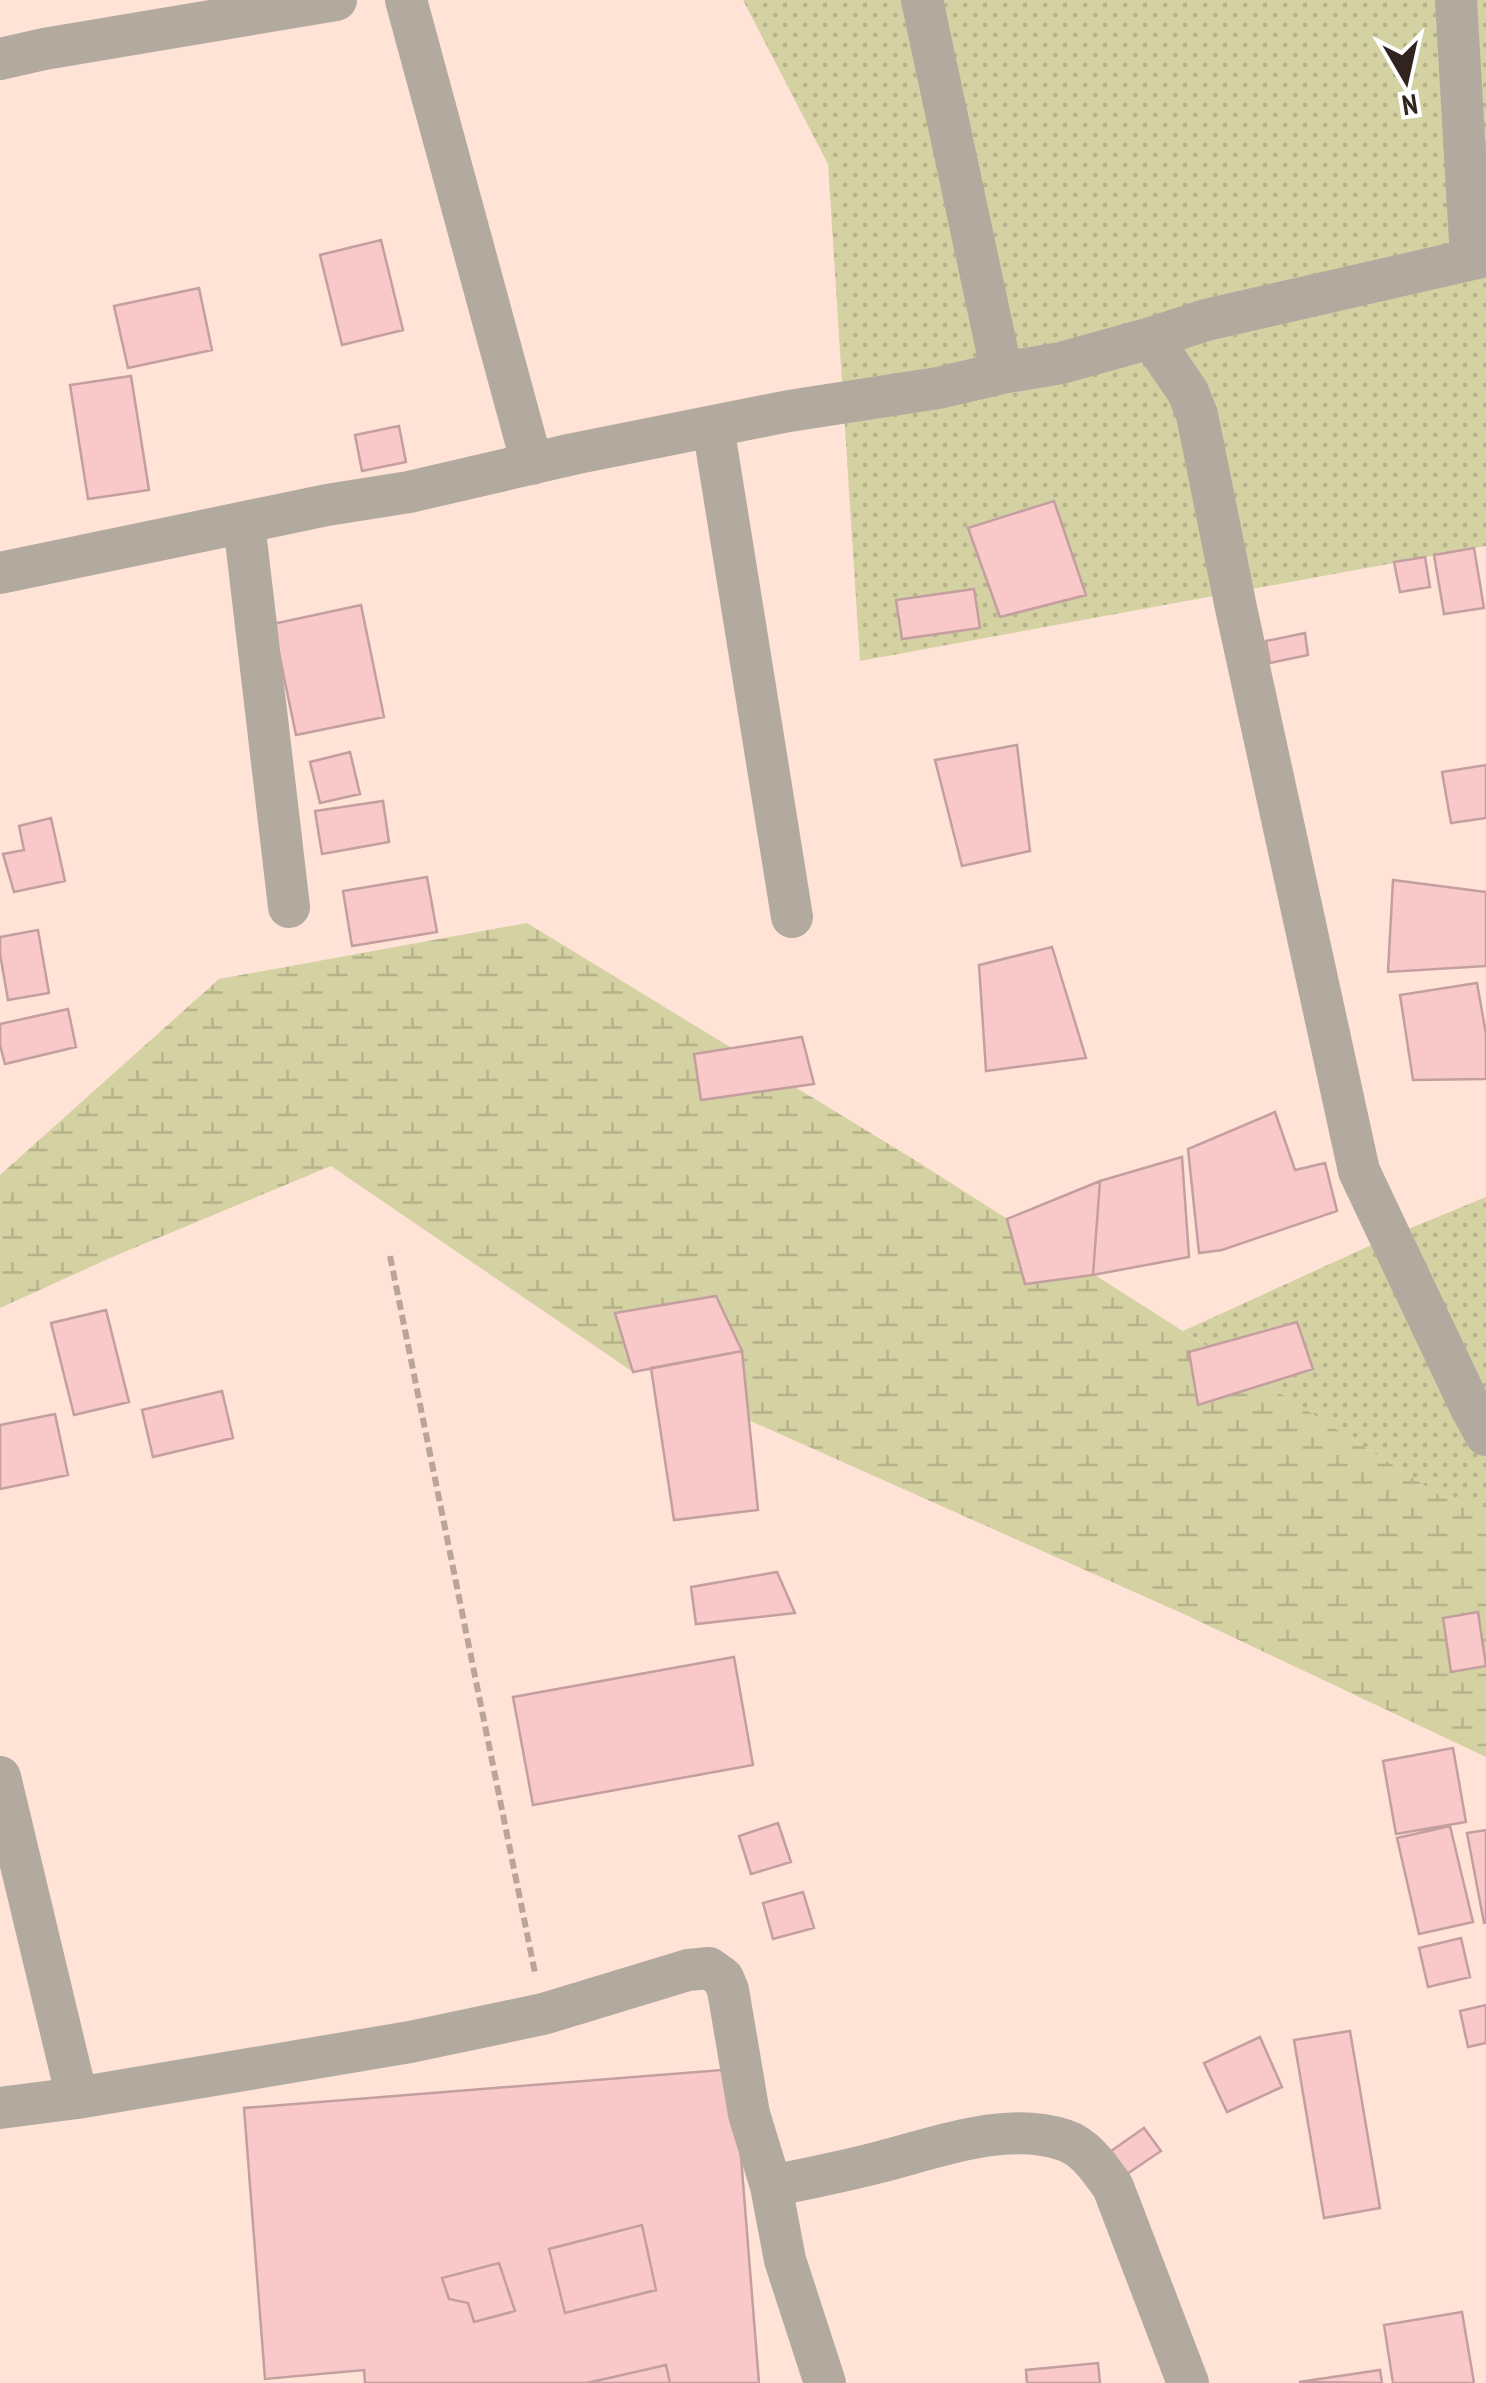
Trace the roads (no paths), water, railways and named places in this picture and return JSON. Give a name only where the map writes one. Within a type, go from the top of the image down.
[{"type":"street","points":[[0,59],[336,0]]},
{"type":"street","points":[[406,0],[532,464]]},
{"type":"street","points":[[922,0],[1002,372]]},
{"type":"street","points":[[0,573],[327,505],[409,492],[712,426],[1060,363],[1206,320],[1479,257],[1456,0]]},
{"type":"street","points":[[1151,338],[1188,392],[1197,415],[1359,1171],[1486,1436]]},
{"type":"street","points":[[712,426],[792,917]]},
{"type":"street","points":[[244,522],[289,906]]},
{"type":"street","points":[[0,1777],[78,2098]]},
{"type":"street","points":[[0,2108],[410,2042],[543,2014],[688,1970],[709,1968],[723,1978],[728,1990],[750,2114],[771,2186],[785,2260],[825,2383]]},
{"type":"street","points":[[771,2186],[836,2174],[995,2134],[1031,2134],[1066,2140],[1093,2159],[1113,2187],[1188,2383]]}]
